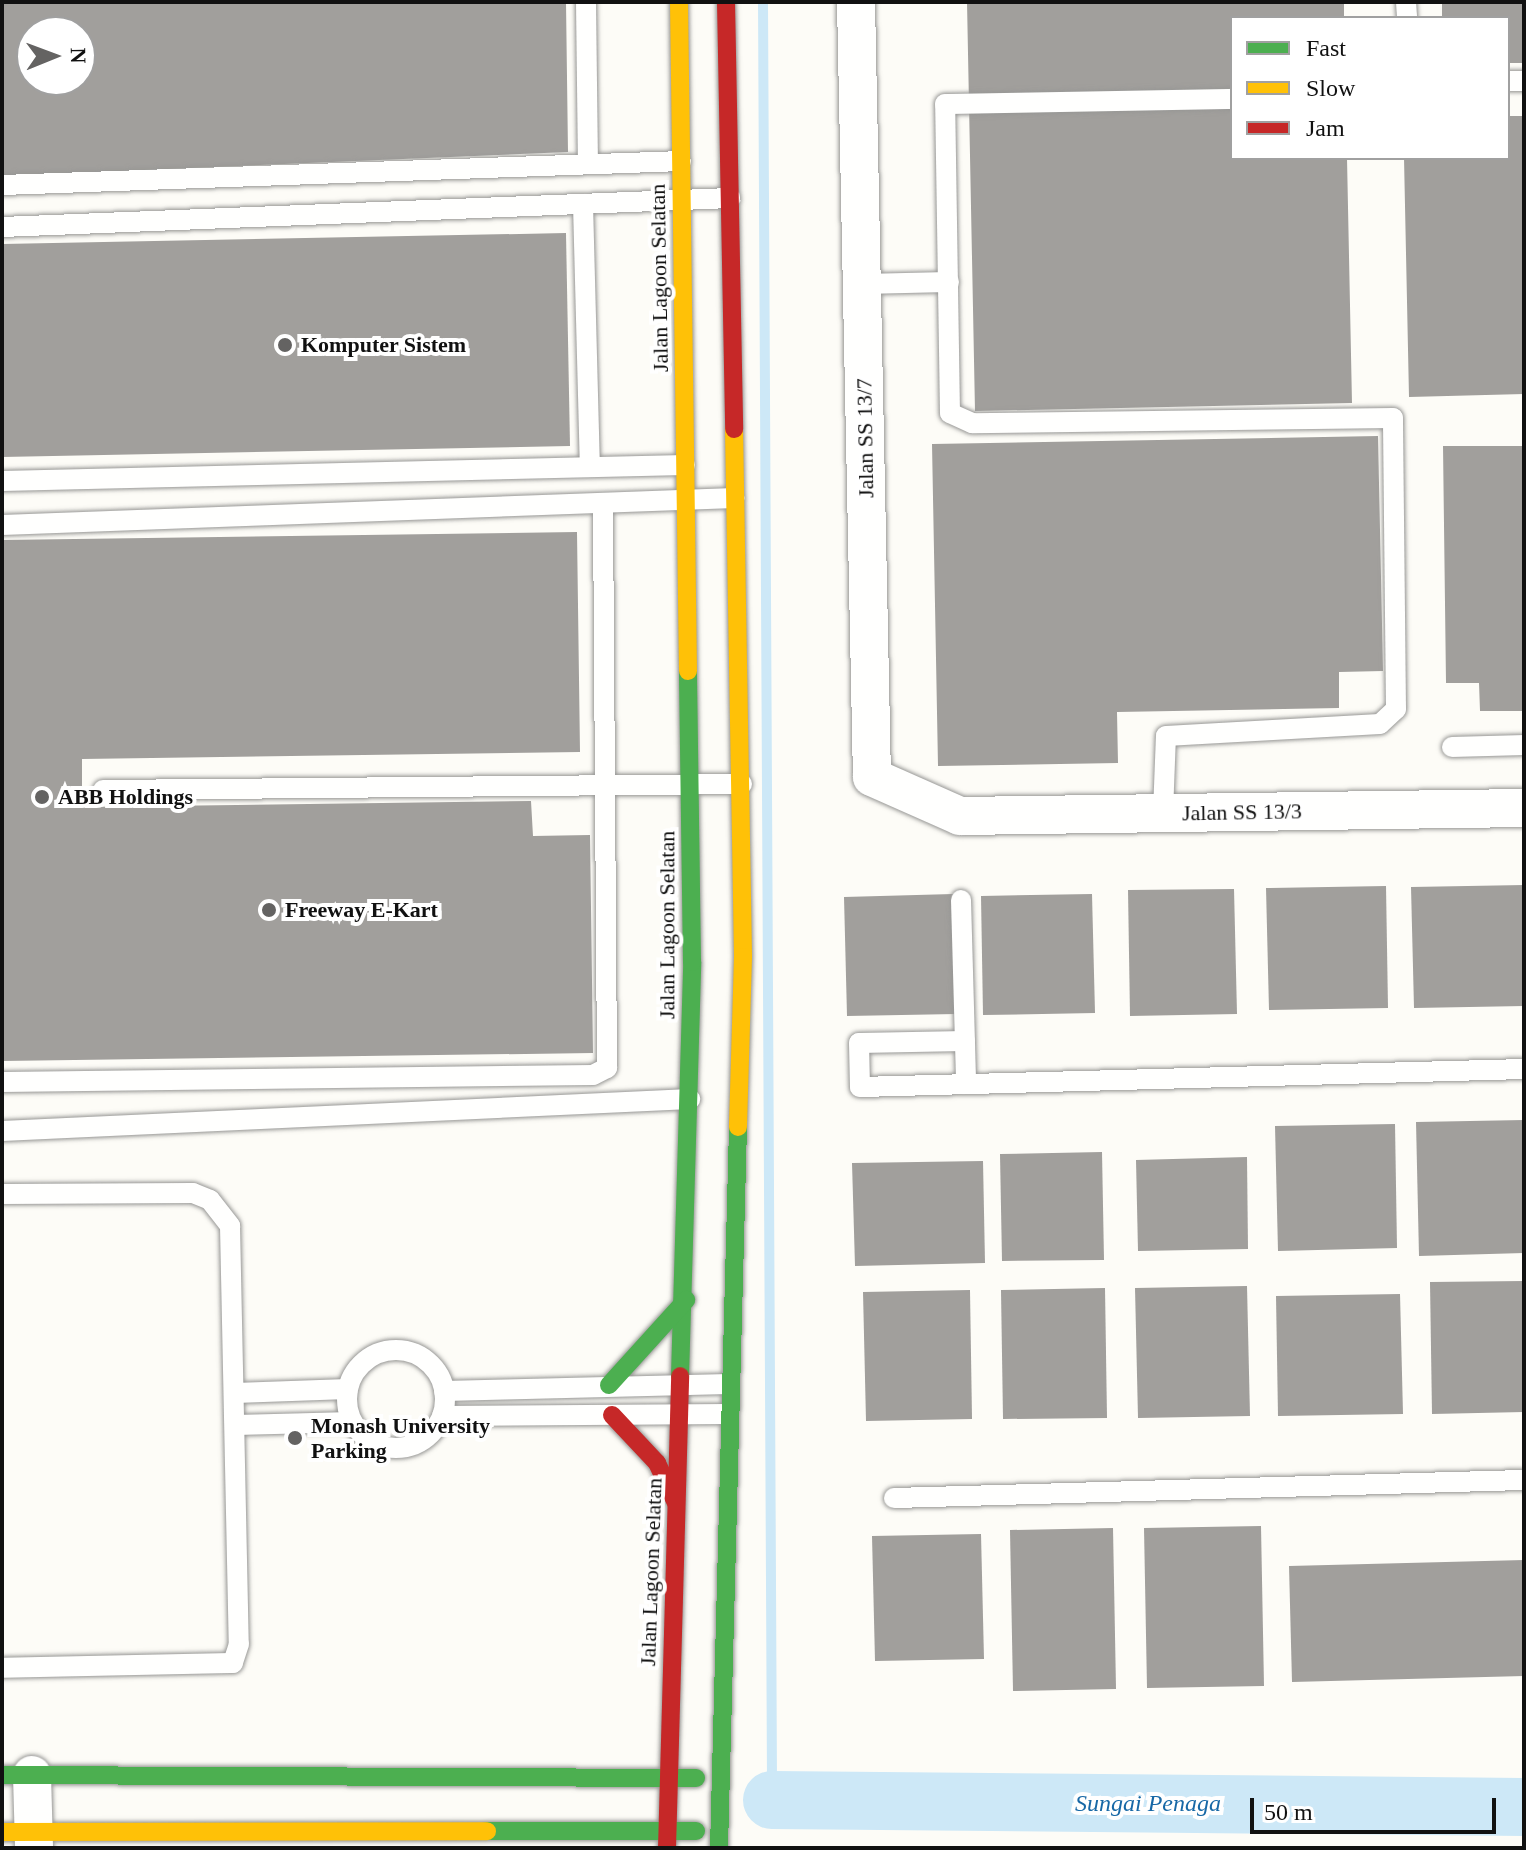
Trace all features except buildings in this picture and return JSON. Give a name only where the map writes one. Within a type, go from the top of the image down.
[{"type":"main road","name":"Jalan Lagoon Selatan","points":[[667,1840],[690,1099],[691,786],[679,2]]},
{"type":"main road","points":[[23,1837],[201,1832],[613,1831],[667,1840],[719,1839],[742,784],[726,2]]},
{"type":"main road","points":[[609,1385],[648,1350],[686,1300]]},
{"type":"main road","points":[[612,1415],[657,1463],[678,1509]]},
{"type":"main road","points":[[599,1778],[646,1752],[670,1726]]},
{"type":"main road","points":[[17,1775],[720,1779]]},
{"type":"main road","points":[[613,1831],[637,1848]]},
{"type":"main road","points":[[122,1848],[201,1832]]},
{"type":"street","name":"Jalan SS 13/7","points":[[856,2],[872,777],[960,816]]},
{"type":"street","name":"Jalan SS 13/3","points":[[960,816],[1524,808]]},
{"type":"street","points":[[17,1775],[23,1837]]},
{"type":"lane","points":[[586,2],[588,164]]},
{"type":"lane","points":[[1163,813],[1166,736],[1380,724],[1396,709],[1393,418],[972,423],[950,413],[945,104],[1230,99]]},
{"type":"lane","points":[[2,185],[681,161]]},
{"type":"lane","points":[[2,227],[730,198]]},
{"type":"lane","points":[[583,204],[590,467]]},
{"type":"lane","points":[[862,284],[949,282]]},
{"type":"lane","points":[[2,481],[685,465]]},
{"type":"lane","points":[[2,525],[735,498]]},
{"type":"lane","points":[[2,1082],[600,1071],[607,1068],[603,503]]},
{"type":"lane","points":[[1452,747],[1524,745]]},
{"type":"lane","points":[[103,790],[742,784]]},
{"type":"lane","points":[[961,900],[966,1084]]},
{"type":"lane","points":[[965,1041],[859,1043],[860,1087],[1524,1069]]},
{"type":"lane","points":[[2,1131],[690,1099]]},
{"type":"lane","points":[[2,1194],[193,1193],[210,1200],[230,1226],[236,1425],[233,1663],[2,1668]]},
{"type":"lane","points":[[236,1425],[352,1422],[391,1449],[422,1441],[442,1416],[444,1391],[428,1362],[397,1350],[365,1361],[348,1389],[352,1422]]},
{"type":"lane","points":[[444,1391],[729,1384]]},
{"type":"lane","points":[[235,1393],[348,1389]]},
{"type":"lane","points":[[442,1416],[728,1414]]},
{"type":"lane","points":[[894,1498],[1524,1480]]},
{"type":"waterway","points":[[763,2],[772,1800]]},
{"type":"waterway","name":"Sungai Penaga","points":[[772,1800],[1524,1807]]},
{"type":"traffic: fast","points":[[680,1376],[692,962],[688,671]]},
{"type":"traffic: fast","points":[[719,1848],[738,1127]]},
{"type":"traffic: fast","points":[[609,1385],[686,1300]]},
{"type":"traffic: fast","points":[[2,1775],[696,1778]]},
{"type":"traffic: fast","points":[[487,1831],[696,1831]]},
{"type":"traffic: slow","points":[[679,2],[688,671]]},
{"type":"traffic: slow","points":[[734,429],[743,957],[738,1127]]},
{"type":"traffic: slow","points":[[2,1832],[487,1831]]},
{"type":"traffic: jam","points":[[726,2],[734,429]]},
{"type":"traffic: jam","points":[[667,1848],[680,1376]]},
{"type":"traffic: jam","points":[[612,1415],[657,1463],[676,1503]]},
{"type":"place","name":"Komputer Sistem","points":[[285,345]]},
{"type":"place","name":"ABB Holdings","points":[[42,797]]},
{"type":"place","name":"Freeway E-Kart","points":[[269,910]]},
{"type":"place","name":"Monash University Parking","points":[[295,1438]]}]
